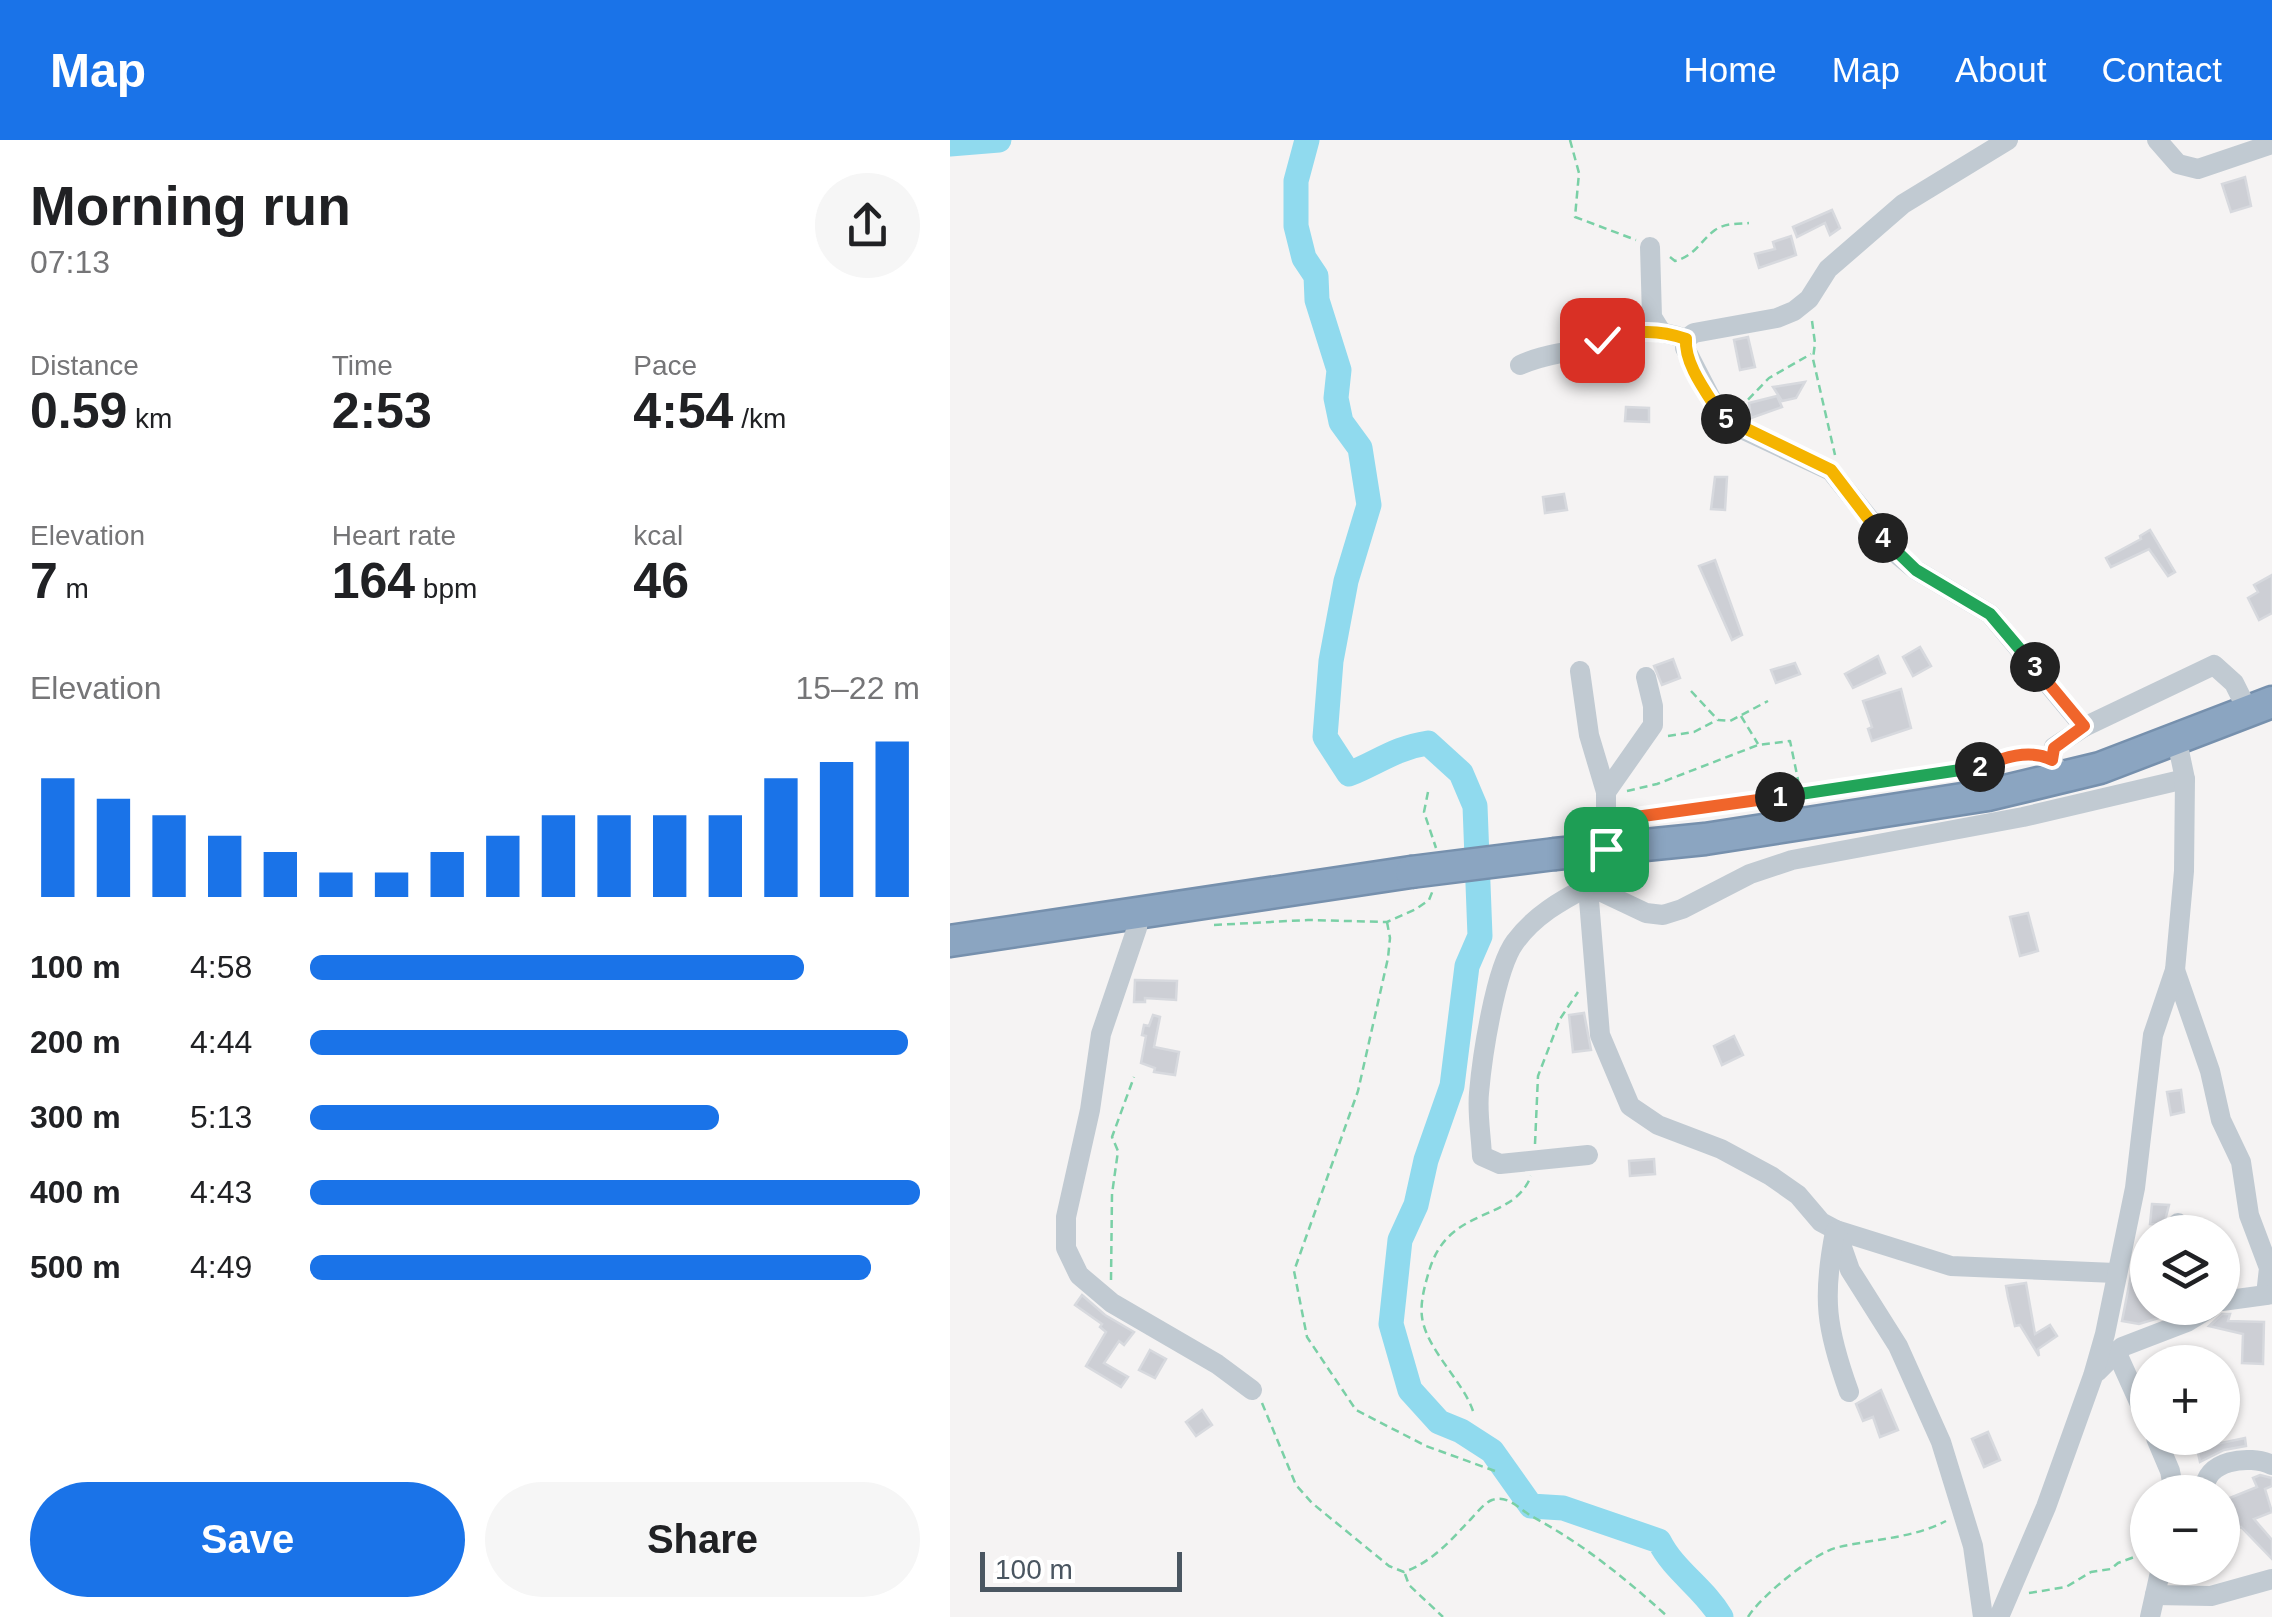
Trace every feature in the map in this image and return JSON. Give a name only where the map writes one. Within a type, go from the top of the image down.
[{"type":"highway","points":[[950,941],[1411,872],[1594,828],[1705,839],[1944,804],[2056,769],[2100,768],[2260,707]]},
{"type":"street","points":[[2008,140],[1902,204],[1828,270],[1809,299],[1794,311],[1777,318],[1694,333],[1686,339],[1685,348],[1720,414],[1831,470],[1898,556],[1990,614],[2084,726]]},
{"type":"street","points":[[2157,140],[2178,164],[2198,168],[2272,144]]},
{"type":"street","points":[[1650,247],[1652,317],[1660,330]]},
{"type":"street","points":[[1520,366],[1545,354],[1591,346],[1628,332],[1660,330],[1686,339]]},
{"type":"street","points":[[2056,769],[2054,748],[2084,726],[2214,665],[2260,707]]},
{"type":"street","points":[[1580,671],[1589,735],[1594,828],[1588,886],[1600,1035],[1630,1106],[1658,1125],[1721,1149],[1771,1176],[1798,1195],[1821,1222],[1836,1230],[1951,1266],[2116,1273]]},
{"type":"street","points":[[1594,828],[1631,754],[1653,725],[1646,677]]},
{"type":"street","points":[[1999,1617],[2046,1507],[2092,1376],[2105,1334],[2135,1188],[2153,1035],[2175,970],[2184,871],[2185,779],[2176,741]]},
{"type":"street","points":[[1588,886],[1646,913],[1664,915],[1750,874],[1792,860],[2023,817],[2185,779]]},
{"type":"street","points":[[1588,886],[1532,922],[1512,945],[1500,972],[1478,1095],[1482,1156],[1500,1164],[1588,1155]]},
{"type":"street","points":[[1138,915],[1138,928],[1101,1034],[1090,1110],[1066,1218],[1066,1248],[1079,1275],[1112,1302],[1217,1364],[1252,1390]]},
{"type":"street","points":[[2175,970],[2210,1071],[2218,1111],[2241,1162],[2250,1215],[2270,1268],[2269,1294],[2240,1298]]},
{"type":"street","points":[[1836,1230],[1826,1304],[1833,1346],[1850,1392]]},
{"type":"street","points":[[1836,1230],[1850,1270],[1898,1346],[1941,1442],[1973,1546],[1984,1617]]},
{"type":"street","points":[[2092,1376],[2116,1350],[2161,1325]]},
{"type":"street","points":[[2116,1350],[2130,1382]]},
{"type":"street","points":[[2208,1475],[2221,1465],[2248,1460],[2272,1465]]},
{"type":"street","points":[[2155,1595],[2211,1596],[2272,1579]]},
{"type":"street","points":[[2150,1617],[2157,1585]]},
{"type":"path","points":[[1570,140],[1579,174],[1575,216],[1612,228],[1676,260],[1686,258],[1712,231],[1749,223]]},
{"type":"path","points":[[1809,299],[1815,344],[1812,354],[1836,458],[1831,470]]},
{"type":"path","points":[[1727,420],[1769,378],[1812,354]]},
{"type":"path","points":[[1692,692],[1718,720]]},
{"type":"path","points":[[1644,741],[1694,732],[1718,720],[1730,721],[1768,702]]},
{"type":"path","points":[[1741,716],[1758,745]]},
{"type":"path","points":[[1594,828],[1758,745],[1790,741],[1801,794]]},
{"type":"path","points":[[1594,828],[1975,769],[2003,758],[2038,753],[2056,769]]},
{"type":"path","points":[[1387,922],[1388,958],[1358,1091],[1294,1271],[1308,1337],[1356,1410],[1426,1446],[1495,1470]]},
{"type":"path","points":[[1473,1411],[1467,1393],[1450,1376],[1422,1319],[1424,1291],[1442,1240],[1462,1223],[1516,1199],[1530,1182],[1535,1161],[1538,1076],[1560,1019],[1592,963]]},
{"type":"path","points":[[1112,1302],[1112,1194],[1118,1151],[1112,1137],[1134,1077]]},
{"type":"path","points":[[1252,1390],[1264,1406],[1288,1472],[1312,1503],[1389,1566],[1404,1572],[1419,1566],[1493,1499],[1506,1499],[1530,1516],[1556,1527],[1602,1560],[1668,1617]]},
{"type":"path","points":[[1748,1617],[1775,1588],[1834,1548],[1928,1530],[1961,1513]]},
{"type":"path","points":[[2011,1589],[2026,1593],[2066,1587],[2091,1572],[2111,1569],[2130,1559]]},
{"type":"path","points":[[1404,1572],[1409,1584],[1444,1617]]},
{"type":"building","points":[[2245,177],[2251,206],[2231,212],[2222,184]]},
{"type":"building","points":[[1832,210],[1840,228],[1830,235],[1825,223],[1797,237],[1793,227]]},
{"type":"building","points":[[1791,236],[1796,255],[1759,268],[1755,254],[1775,249],[1773,242]]},
{"type":"building","points":[[1748,337],[1755,367],[1740,370],[1734,340]]},
{"type":"building","points":[[1805,382],[1796,398],[1782,401],[1773,387]]},
{"type":"building","points":[[1777,396],[1782,407],[1751,418],[1749,403]]},
{"type":"building","points":[[1626,407],[1649,408],[1649,422],[1625,421]]},
{"type":"building","points":[[1715,477],[1727,477],[1725,510],[1711,509]]},
{"type":"building","points":[[1564,494],[1567,510],[1545,513],[1543,497]]},
{"type":"building","points":[[2150,530],[2175,572],[2168,576],[2149,549],[2111,567],[2106,558]]},
{"type":"building","points":[[1715,560],[1742,635],[1732,640],[1699,566]]},
{"type":"building","points":[[2272,575],[2272,613],[2259,620],[2248,598],[2258,592],[2254,585]]},
{"type":"building","points":[[1920,647],[1931,666],[1913,676],[1903,657]]},
{"type":"building","points":[[1878,656],[1885,673],[1853,688],[1845,674]]},
{"type":"building","points":[[1673,659],[1680,678],[1662,685],[1654,666]]},
{"type":"building","points":[[1795,663],[1800,674],[1776,683],[1771,670]]},
{"type":"building","points":[[1901,689],[1911,728],[1872,741],[1868,729],[1872,727],[1863,701]]},
{"type":"building","points":[[2028,913],[2038,951],[2020,956],[2010,917]]},
{"type":"building","points":[[1135,980],[1177,981],[1176,1000],[1145,998],[1145,1002],[1134,1002]]},
{"type":"building","points":[[1584,1013],[1591,1050],[1573,1052],[1569,1015]]},
{"type":"building","points":[[1153,1015],[1160,1017],[1154,1047],[1179,1052],[1175,1075],[1154,1072],[1155,1068],[1141,1063],[1144,1025],[1149,1026]]},
{"type":"building","points":[[1734,1036],[1743,1055],[1722,1065],[1714,1046]]},
{"type":"building","points":[[2181,1090],[2184,1112],[2171,1115],[2167,1092]]},
{"type":"building","points":[[1654,1159],[1655,1174],[1630,1176],[1629,1161]]},
{"type":"building","points":[[2152,1204],[2169,1205],[2166,1215],[2151,1215]]},
{"type":"building","points":[[2130,1280],[2130,1322],[2122,1321]]},
{"type":"building","points":[[2026,1283],[2035,1334],[2050,1325],[2057,1336],[2038,1349],[2039,1356],[2020,1325],[2015,1326],[2006,1286]]},
{"type":"building","points":[[1082,1295],[1134,1332],[1124,1345],[1119,1341],[1104,1363],[1128,1377],[1121,1387],[1086,1366],[1106,1332],[1100,1327],[1102,1324],[1075,1305]]},
{"type":"building","points":[[2264,1322],[2263,1364],[2242,1363],[2243,1334],[2209,1326]]},
{"type":"building","points":[[1150,1350],[1166,1359],[1155,1378],[1139,1370]]},
{"type":"building","points":[[1881,1390],[1898,1430],[1880,1437],[1873,1417],[1863,1421],[1856,1404]]},
{"type":"building","points":[[1202,1410],[1212,1425],[1196,1436],[1186,1422]]},
{"type":"building","points":[[1988,1432],[2000,1460],[1984,1467],[1972,1439]]},
{"type":"building","points":[[2253,1478],[2272,1478],[2272,1486],[2265,1489],[2272,1512],[2254,1519],[2272,1540],[2272,1559],[2240,1527],[2240,1494],[2257,1487]]},
{"type":"waterway","points":[[950,144],[999,140]]},
{"type":"waterway","points":[[1307,140],[1296,181],[1296,226],[1304,258],[1316,276],[1317,300],[1339,370],[1336,398],[1341,422],[1360,448],[1369,505],[1346,581],[1331,661],[1325,737],[1349,774],[1396,752],[1428,743],[1461,773],[1475,806],[1480,936],[1467,966],[1452,1086],[1426,1160],[1416,1205],[1400,1240],[1391,1324],[1410,1390],[1439,1422],[1492,1451],[1531,1506],[1563,1508],[1659,1541],[1721,1617]]},
{"type":"route","points":[[1602,340],[1628,332],[1660,330],[1686,339],[1685,348],[1720,414],[1733,424],[1831,470],[1898,556],[1990,614],[2084,726],[2054,748],[2052,760],[2038,753],[2003,758],[1975,769],[1607,821],[1606,849]]}]
